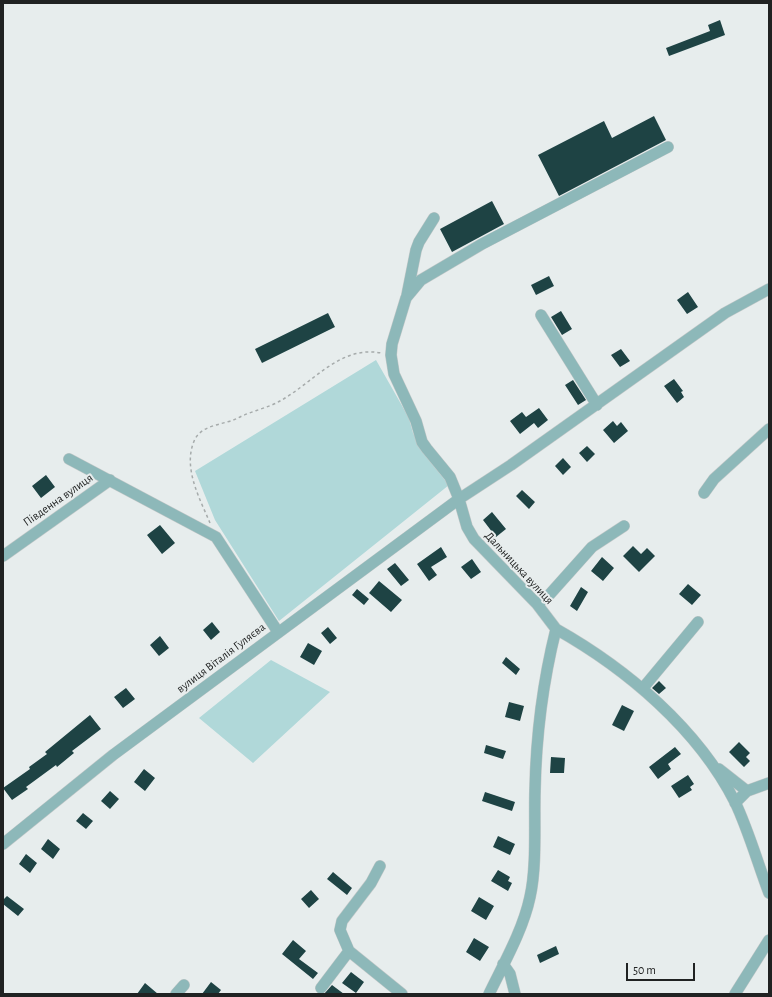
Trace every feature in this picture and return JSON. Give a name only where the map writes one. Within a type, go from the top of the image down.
[{"type":"street","points":[[406,298],[422,280],[482,244],[668,147]]},
{"type":"street","points":[[391,355],[392,344],[406,298],[417,246],[434,218]]},
{"type":"street","points":[[459,499],[511,465],[725,313],[769,289]]},
{"type":"street","points":[[541,315],[597,404]]},
{"type":"street","name":"Дальницька вулиця","points":[[391,355],[394,374],[416,421],[422,442],[426,449],[450,477],[459,499],[467,527],[474,539],[537,604],[556,629]]},
{"type":"street","points":[[704,493],[714,479],[769,429]]},
{"type":"street","points":[[69,458],[216,537],[278,632]]},
{"type":"street","name":"Південна вулиця","points":[[3,556],[110,480]]},
{"type":"street","name":"вулиця Віталія Гуляєва","points":[[3,844],[113,756],[459,499]]},
{"type":"street","points":[[537,604],[550,594],[592,546],[624,526]]},
{"type":"street","points":[[643,688],[698,622]]},
{"type":"street","points":[[489,994],[524,918],[530,896],[532,880],[535,789],[540,727],[545,684],[556,629],[580,642],[643,688],[714,766],[747,791]]},
{"type":"street","points":[[714,766],[735,803],[769,893]]},
{"type":"street","points":[[735,803],[747,791],[769,783]]},
{"type":"street","points":[[380,866],[371,883],[340,925],[341,935],[349,951],[402,994]]},
{"type":"street","points":[[735,994],[769,940]]},
{"type":"street","points":[[321,988],[349,951]]},
{"type":"street","points":[[503,964],[510,974],[515,994]]},
{"type":"street","points":[[176,994],[184,985]]},
{"type":"path","points":[[216,537],[189,466],[191,452],[200,433],[207,428],[232,421],[254,410],[279,402],[333,364],[351,354],[368,351],[391,355]]},
{"type":"shaded area","points":[[376,360],[409,418],[413,433],[425,455],[449,485],[279,621],[215,520],[195,471]]},
{"type":"shaded area","points":[[271,660],[330,692],[253,763],[199,718]]},
{"type":"building","points":[[720,20],[725,35],[669,56],[666,48],[710,31],[708,25]]},
{"type":"building","points":[[654,116],[666,140],[559,196],[538,155],[604,121],[612,138]]},
{"type":"building","points":[[492,201],[504,224],[452,252],[440,229]]},
{"type":"building","points":[[549,276],[554,286],[536,295],[531,285]]},
{"type":"building","points":[[688,292],[698,307],[687,314],[677,300]]},
{"type":"building","points":[[561,311],[572,329],[562,335],[551,317]]},
{"type":"building","points":[[328,313],[335,327],[262,363],[255,349]]},
{"type":"building","points":[[621,349],[630,361],[620,367],[611,355]]},
{"type":"building","points":[[674,379],[683,391],[681,392],[684,397],[677,403],[664,386]]},
{"type":"building","points":[[573,380],[586,400],[578,405],[565,385]]},
{"type":"building","points":[[539,408],[548,420],[538,428],[534,423],[520,434],[510,421],[522,412],[526,417]]},
{"type":"building","points":[[613,421],[617,426],[621,422],[628,431],[614,443],[603,430]]},
{"type":"building","points":[[587,446],[595,454],[587,462],[579,453]]},
{"type":"building","points":[[563,458],[571,467],[563,475],[555,466]]},
{"type":"building","points":[[46,475],[55,487],[41,498],[32,486]]},
{"type":"building","points":[[522,490],[535,502],[529,509],[516,496]]},
{"type":"building","points":[[492,512],[506,529],[496,537],[483,520]]},
{"type":"building","points":[[160,525],[175,543],[162,554],[147,535]]},
{"type":"building","points":[[633,546],[641,554],[647,548],[655,556],[639,572],[623,556]]},
{"type":"building","points":[[441,547],[447,557],[431,567],[437,575],[429,581],[417,564]]},
{"type":"building","points":[[602,557],[614,568],[603,581],[591,571]]},
{"type":"building","points":[[472,559],[481,572],[471,579],[461,567]]},
{"type":"building","points":[[395,563],[409,580],[401,586],[387,569]]},
{"type":"building","points":[[379,581],[402,600],[391,612],[369,593]]},
{"type":"building","points":[[688,584],[701,595],[692,605],[679,594]]},
{"type":"building","points":[[581,587],[588,592],[577,611],[570,606]]},
{"type":"building","points":[[357,589],[369,599],[364,605],[352,595]]},
{"type":"building","points":[[212,622],[220,632],[211,640],[203,630]]},
{"type":"building","points":[[328,627],[337,638],[330,644],[321,633]]},
{"type":"building","points":[[160,636],[169,648],[159,656],[150,645]]},
{"type":"building","points":[[308,643],[322,651],[314,665],[300,657]]},
{"type":"building","points":[[506,657],[520,669],[516,675],[502,663]]},
{"type":"building","points":[[659,681],[666,688],[659,694],[652,688]]},
{"type":"building","points":[[126,688],[135,699],[123,708],[114,697]]},
{"type":"building","points":[[509,702],[524,706],[520,721],[505,717]]},
{"type":"building","points":[[622,705],[634,711],[624,731],[612,725]]},
{"type":"building","points":[[90,715],[101,729],[72,751],[74,753],[57,767],[56,765],[26,787],[28,789],[12,800],[3,788],[30,769],[29,767],[47,754],[45,752]]},
{"type":"building","points":[[739,742],[750,753],[746,757],[750,761],[744,767],[729,752]]},
{"type":"building","points":[[486,745],[506,751],[503,759],[484,753]]},
{"type":"building","points":[[675,747],[681,754],[668,764],[671,769],[658,779],[649,767]]},
{"type":"building","points":[[551,757],[565,758],[564,773],[550,773]]},
{"type":"building","points":[[144,769],[155,778],[145,791],[134,782]]},
{"type":"building","points":[[688,775],[694,784],[690,787],[692,790],[679,798],[671,786]]},
{"type":"building","points":[[110,791],[119,799],[110,809],[101,801]]},
{"type":"building","points":[[485,792],[515,802],[512,811],[482,801]]},
{"type":"building","points":[[83,813],[93,821],[86,829],[76,821]]},
{"type":"building","points":[[498,836],[515,844],[510,855],[493,847]]},
{"type":"building","points":[[48,839],[60,849],[53,859],[41,849]]},
{"type":"building","points":[[26,854],[37,863],[30,873],[19,864]]},
{"type":"building","points":[[498,870],[510,877],[508,881],[512,883],[508,891],[491,881]]},
{"type":"building","points":[[333,872],[352,888],[347,895],[327,879]]},
{"type":"building","points":[[311,890],[319,899],[309,908],[301,899]]},
{"type":"building","points":[[7,896],[24,909],[18,916],[3,904],[3,900]]},
{"type":"building","points":[[479,897],[494,906],[486,920],[471,911]]},
{"type":"building","points":[[474,938],[489,947],[480,961],[466,952]]},
{"type":"building","points":[[293,940],[306,951],[299,959],[318,973],[313,979],[282,954]]},
{"type":"building","points":[[556,946],[559,954],[540,963],[537,955]]},
{"type":"building","points":[[351,972],[364,982],[356,993],[342,983]]},
{"type":"building","points":[[211,982],[221,990],[218,994],[202,994]]},
{"type":"building","points":[[145,983],[158,994],[137,994]]},
{"type":"building","points":[[332,985],[344,994],[324,994]]}]
